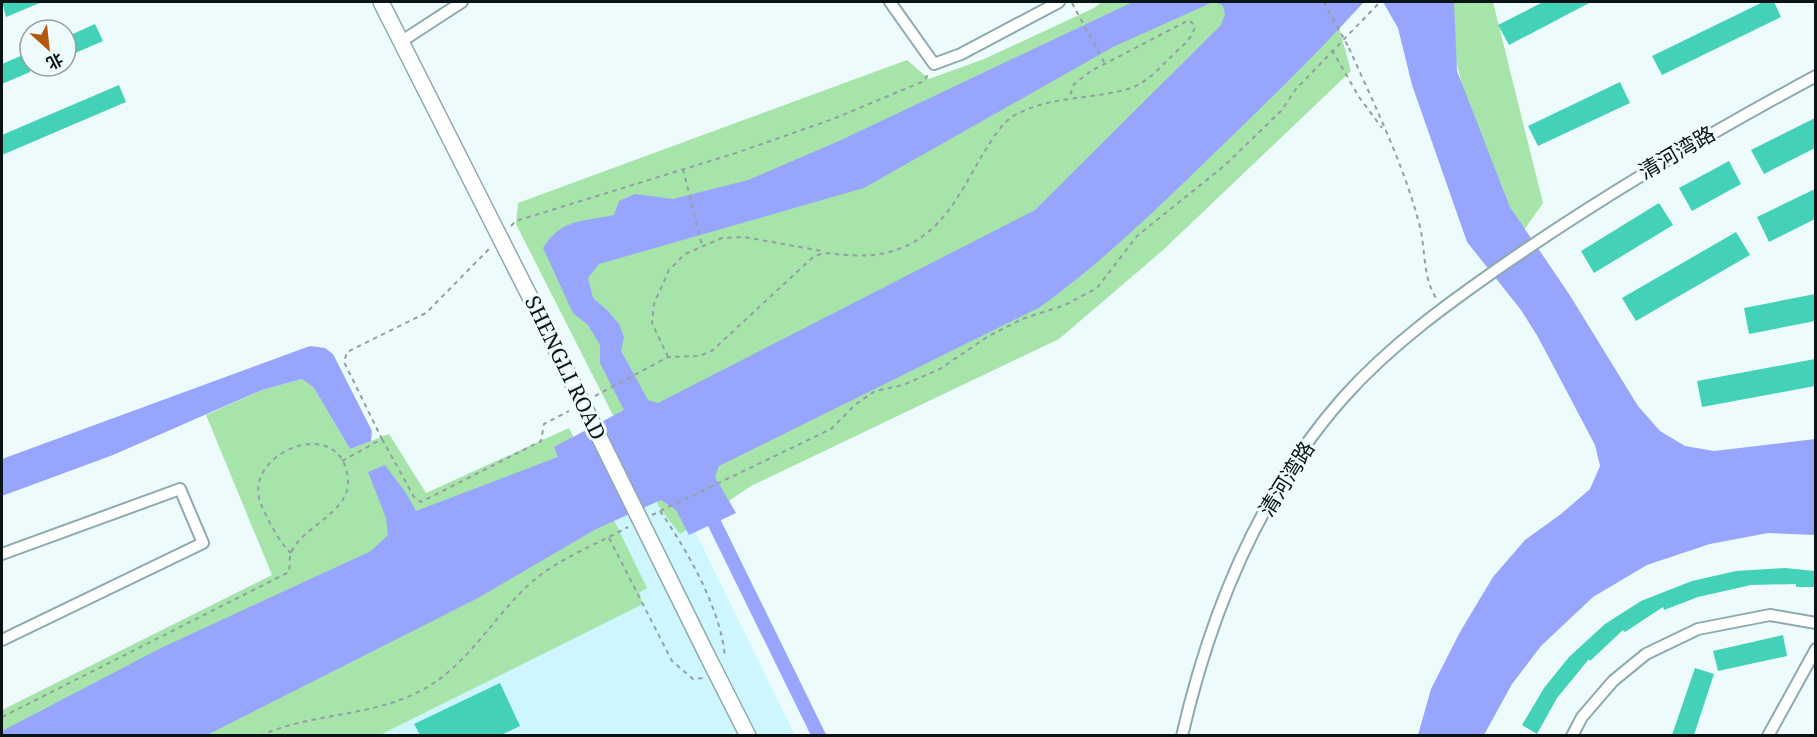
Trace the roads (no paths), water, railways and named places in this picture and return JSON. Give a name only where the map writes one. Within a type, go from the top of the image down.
[{"type":"main road","name":"SHENGLI ROAD","points":[[381,2],[748,735]]},
{"type":"street","points":[[402,41],[462,2]]},
{"type":"street","points":[[890,2],[934,64],[961,54],[1059,2]]},
{"type":"street","name":"清河湾路","points":[[1182,735],[1192,692],[1227,592],[1265,512],[1314,434],[1373,366],[1443,308],[1609,193],[1675,153],[1815,76]]},
{"type":"street","points":[[2,554],[180,489],[203,543],[2,640]]},
{"type":"street","points":[[1572,735],[1582,717],[1613,681],[1646,654],[1698,629],[1770,615],[1815,623]]},
{"type":"street","points":[[1768,735],[1815,649]]},
{"type":"water","points":[[1133,2],[1213,2],[1113,47],[864,188],[599,264],[588,278],[593,298],[619,324],[624,337],[621,351],[648,400],[658,403],[1035,210],[1221,25],[1225,14],[1223,6],[1216,2],[1364,2],[1284,85],[1162,204],[1104,257],[1040,307],[719,466],[715,477],[736,513],[689,535],[676,510],[661,500],[596,529],[478,598],[207,735],[2,736],[2,731],[161,648],[371,551],[388,535],[386,518],[368,472],[385,465],[416,511],[558,457],[554,447],[624,410],[600,363],[600,345],[588,325],[573,313],[543,248],[550,238],[565,226],[614,215],[619,201],[635,194],[673,199],[748,180],[839,141]]},
{"type":"water","points":[[1383,2],[1454,2],[1457,71],[1510,207],[1569,294],[1638,406],[1660,431],[1685,446],[1714,451],[1815,439],[1815,535],[1768,533],[1710,544],[1647,565],[1593,597],[1541,646],[1512,684],[1484,735],[1418,735],[1431,689],[1460,632],[1493,577],[1525,540],[1590,489],[1600,466],[1595,445],[1538,337],[1521,310],[1467,242],[1412,85],[1398,28]]},
{"type":"water","points":[[310,346],[325,348],[333,354],[372,431],[371,441],[350,449],[314,388],[302,379],[262,390],[113,455],[2,496],[2,459]]},
{"type":"waterway","points":[[706,506],[819,736]]}]
